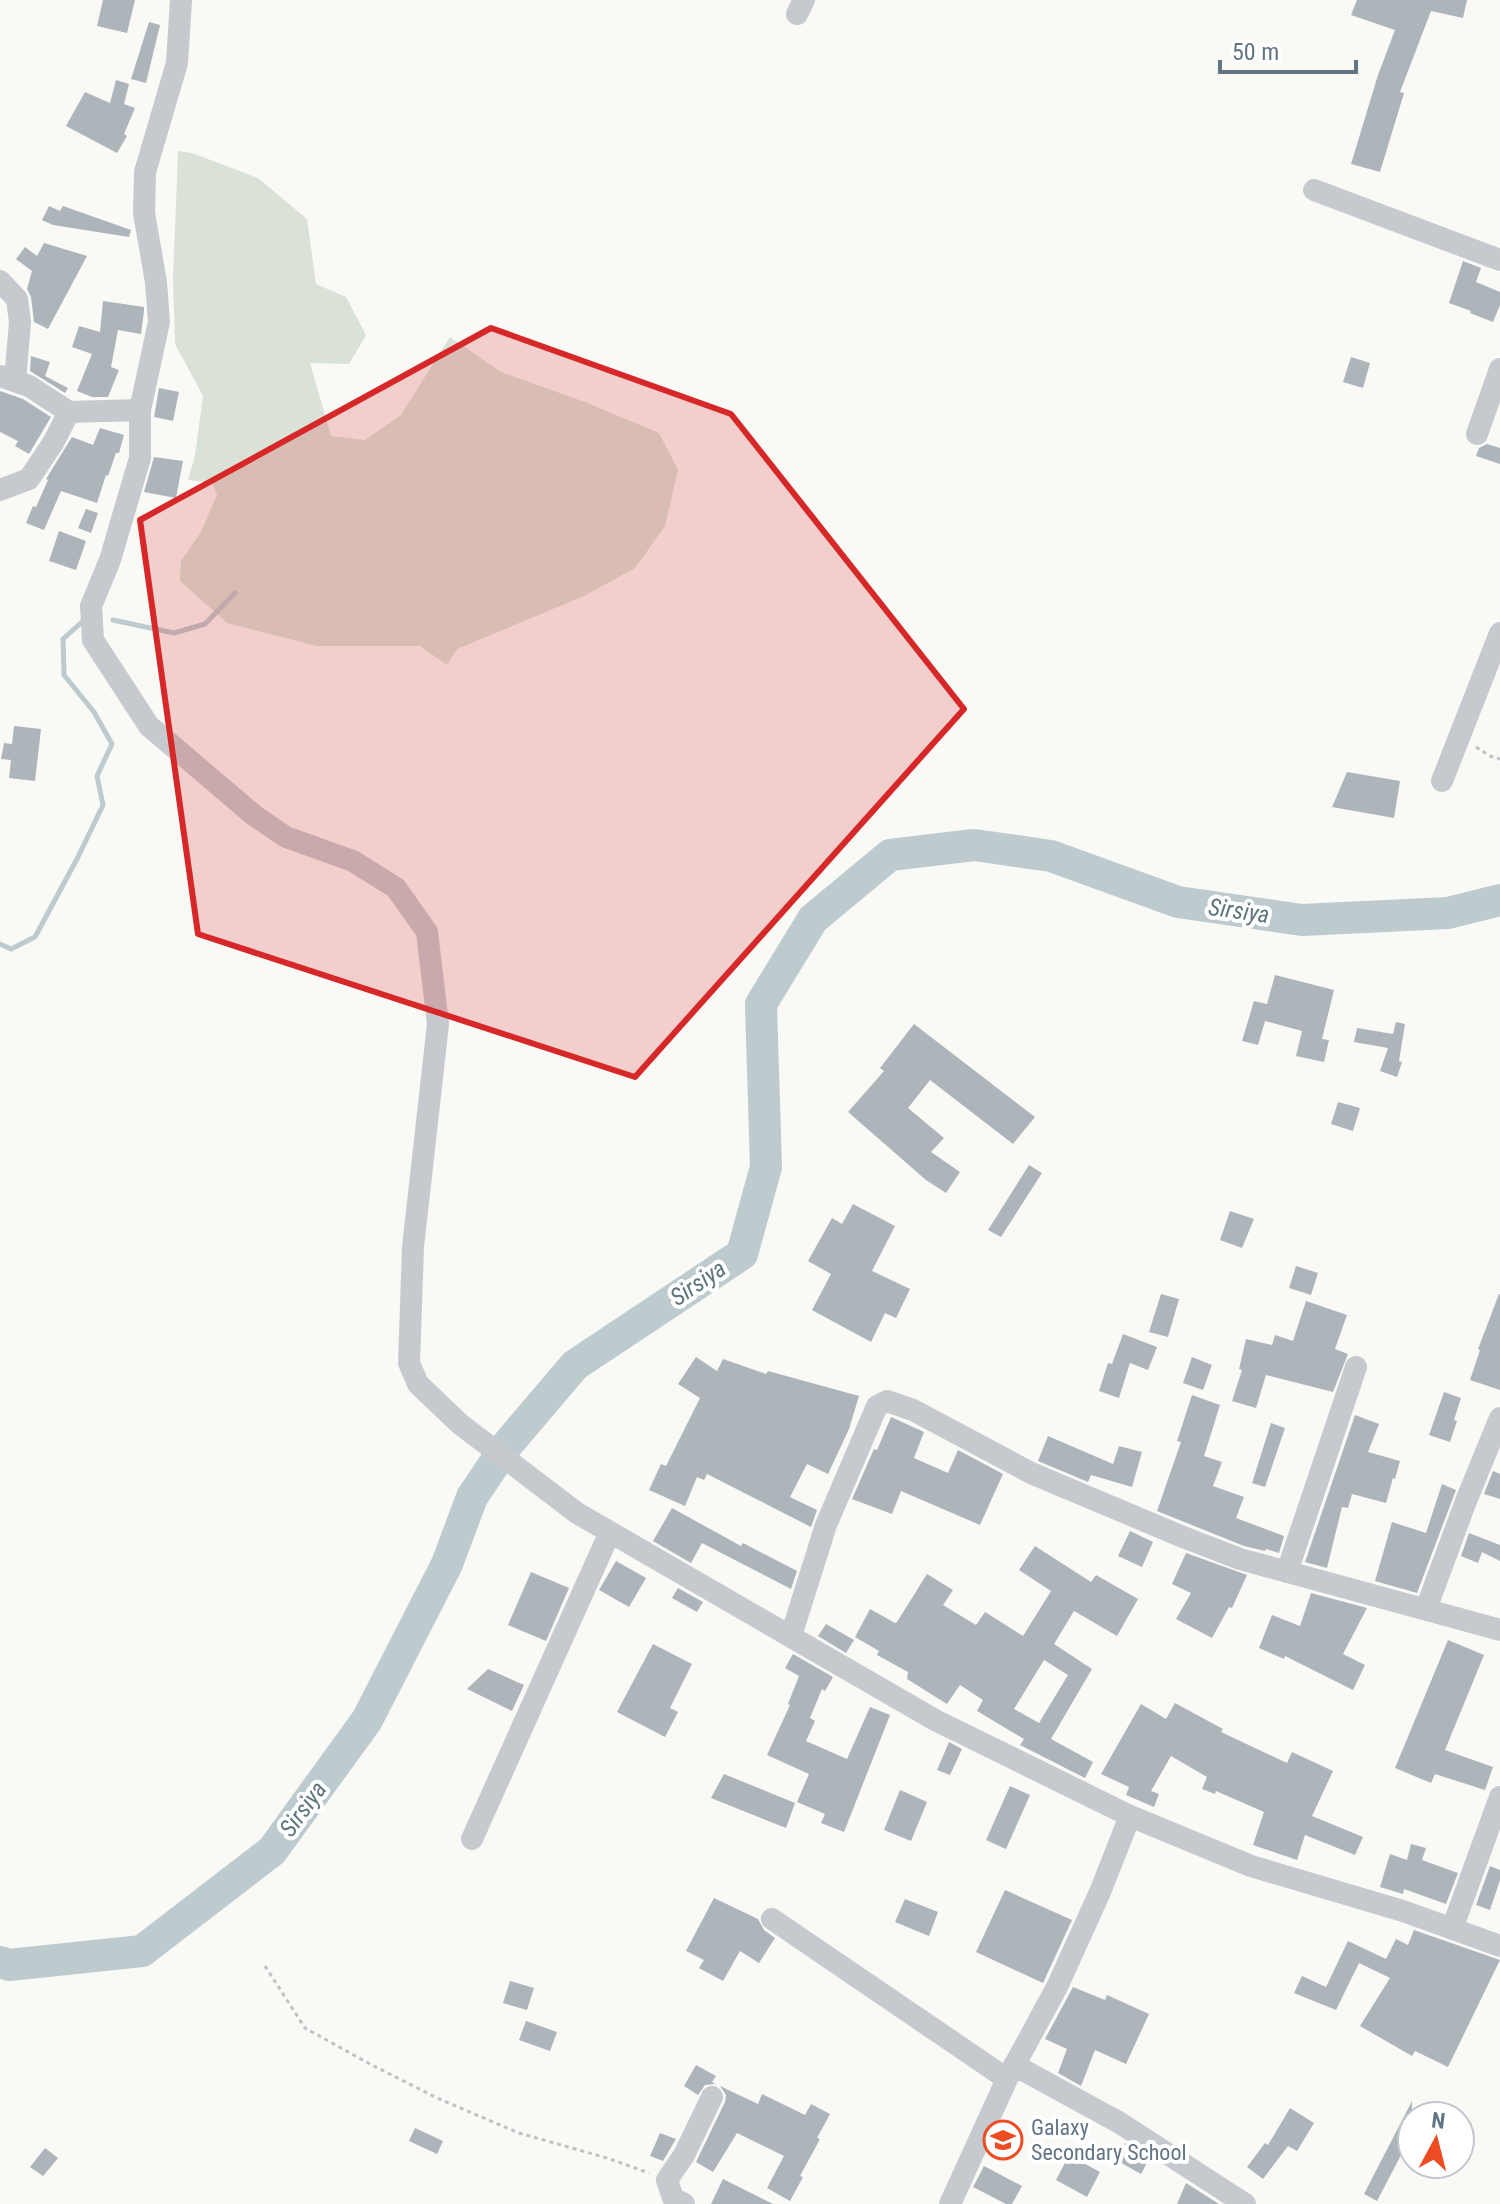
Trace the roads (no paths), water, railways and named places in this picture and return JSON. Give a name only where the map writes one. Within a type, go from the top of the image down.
[{"type":"street","points":[[181,0],[177,63],[145,172],[144,213],[156,282],[159,322],[140,410],[140,458],[110,560],[91,606],[93,640],[149,726],[255,816],[286,837],[353,861],[396,888],[427,932],[438,1024],[413,1247],[409,1363],[418,1384],[460,1424],[577,1513],[935,1720],[1130,1816],[1251,1866],[1403,1911],[1500,1946]]},
{"type":"street","points":[[1314,190],[1500,260]]},
{"type":"street","points":[[0,281],[17,299],[20,322],[8,379],[29,386],[69,412],[140,410]]},
{"type":"street","points":[[1477,434],[1500,369]]},
{"type":"street","points":[[0,490],[29,479],[69,412]]},
{"type":"street","points":[[1442,781],[1500,633]]},
{"type":"street","points":[[1287,1572],[1356,1367]]},
{"type":"street","points":[[791,1636],[826,1525],[877,1406],[887,1401],[913,1410],[1031,1473],[1240,1559],[1500,1630]]},
{"type":"street","points":[[1426,1609],[1500,1418]]},
{"type":"street","points":[[472,1839],[610,1532]]},
{"type":"street","points":[[1452,1929],[1500,1797]]},
{"type":"street","points":[[950,2204],[1010,2072],[1069,1960],[1130,1816]]},
{"type":"street","points":[[772,1919],[1010,2072],[1120,2123],[1245,2204]]},
{"type":"street","points":[[684,2204],[673,2198],[667,2180],[684,2155],[712,2097]]},
{"type":"waterway","points":[[113,620],[174,633],[205,624],[235,593]]},
{"type":"waterway","points":[[0,944],[11,949],[35,937],[103,805],[97,776],[112,744],[94,712],[64,675],[63,639],[82,622]]},
{"type":"waterway","name":"Sirsiya","points":[[0,1962],[9,1965],[142,1951],[272,1851],[367,1720],[447,1564],[472,1497],[507,1445],[575,1365],[742,1254],[766,1167],[761,1004],[813,919],[890,855],[974,845],[1051,856],[1178,902],[1302,920],[1448,913],[1500,900]]},
{"type":"place","name":"Galaxy Secondary School","points":[[1003,2140]]}]
